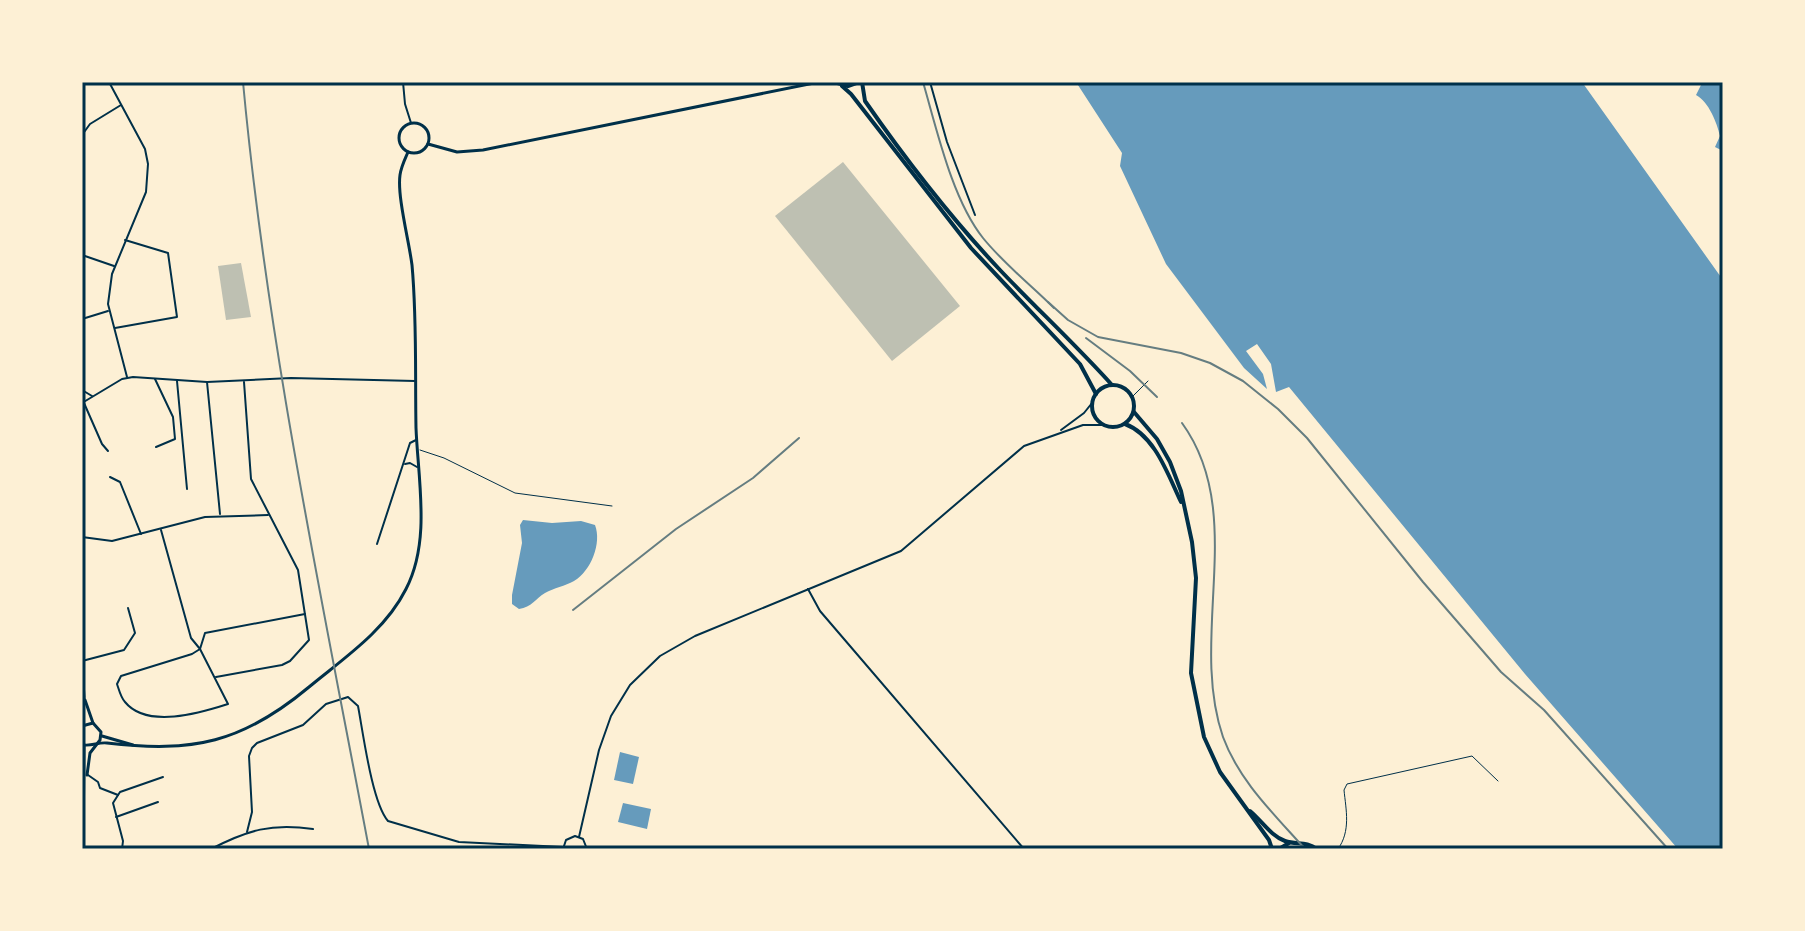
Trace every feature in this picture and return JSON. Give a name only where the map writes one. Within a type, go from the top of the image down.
[{"type":"main road","points":[[834,82],[842,86],[971,248],[1080,364],[1096,394]]},
{"type":"main road","points":[[842,86],[861,82],[865,101],[960,224],[1112,385],[1124,388],[1132,397],[1134,412],[1166,454],[1181,491],[1195,564],[1191,662],[1197,711],[1213,760],[1269,840],[1272,849]]},
{"type":"main road","points":[[1112,385],[1096,394],[1092,403],[1093,413],[1102,425],[1114,428],[1125,424],[1134,412]]},
{"type":"main road","points":[[1125,424],[1141,433],[1153,448],[1185,511]]},
{"type":"main road","points":[[1245,807],[1274,835],[1317,849]]},
{"type":"main road","points":[[1279,849],[1291,843]]},
{"type":"street","points":[[109,82],[145,149],[148,164],[146,192],[115,266],[108,304],[128,378]]},
{"type":"street","points":[[403,82],[411,123]]},
{"type":"street","points":[[428,144],[457,152],[483,150],[819,82]]},
{"type":"street","points":[[930,82],[947,142],[975,215]]},
{"type":"street","points":[[82,135],[90,124],[122,104]]},
{"type":"street","points":[[411,123],[424,127],[429,135],[428,144],[422,151],[408,152],[401,146],[399,137],[403,128],[411,123]]},
{"type":"street","points":[[86,776],[83,744],[195,746],[260,723],[294,699],[379,628],[407,589],[415,564],[420,528],[412,264],[399,176],[408,152]]},
{"type":"street","points":[[114,328],[177,317],[168,253],[125,240]]},
{"type":"street","points":[[82,255],[115,266]]},
{"type":"street","points":[[82,319],[110,311]]},
{"type":"street","points":[[108,451],[83,402],[128,378],[207,382],[291,378],[417,381]]},
{"type":"street","points":[[155,378],[173,417],[175,439],[156,447]]},
{"type":"street","points":[[177,380],[187,489]]},
{"type":"street","points":[[207,382],[220,515]]},
{"type":"street","points":[[215,678],[290,661],[309,640],[298,570],[251,479],[244,382]]},
{"type":"street","points":[[82,390],[93,397]]},
{"type":"street","points":[[1057,433],[1092,403]]},
{"type":"street","points":[[579,837],[605,730],[618,702],[644,669],[695,636],[901,551],[1016,452],[1057,433],[1088,424],[1102,425]]},
{"type":"street","points":[[377,544],[410,443],[417,440]]},
{"type":"street","points":[[404,465],[410,463],[418,468]]},
{"type":"street","points":[[110,477],[120,482],[142,535]]},
{"type":"street","points":[[82,537],[112,541],[220,515],[269,515]]},
{"type":"street","points":[[161,530],[191,638],[200,649],[228,704],[196,715],[167,717],[141,715],[124,702],[117,684],[121,676],[200,649]]},
{"type":"street","points":[[808,589],[820,611],[1024,849]]},
{"type":"street","points":[[93,723],[82,726],[82,664],[124,650],[135,633],[128,608]]},
{"type":"street","points":[[200,649],[205,633],[305,614]]},
{"type":"street","points":[[83,849],[86,776],[90,753],[101,736],[84,697]]},
{"type":"street","points":[[247,832],[252,816],[249,756],[252,748],[263,740],[303,725],[332,701],[348,697],[358,706],[376,796],[388,821],[459,842],[563,848],[568,838],[579,837],[587,849]]},
{"type":"street","points":[[101,736],[145,747]]},
{"type":"street","points":[[86,776],[98,782],[100,788],[118,795]]},
{"type":"street","points":[[122,849],[123,841],[113,803],[118,795],[163,777]]},
{"type":"street","points":[[115,817],[158,802]]},
{"type":"street","points":[[211,849],[247,832],[276,826],[313,829]]},
{"type":"lane","points":[[1132,397],[1148,381]]},
{"type":"lane","points":[[417,448],[515,493],[612,506]]},
{"type":"lane","points":[[1338,849],[1347,829],[1344,790],[1347,784],[1472,756],[1498,781]]},
{"type":"water","points":[[1076,82],[1582,82],[1723,280],[1723,849],[1678,849],[1525,674],[1289,387],[1276,392],[1271,364],[1257,344],[1246,351],[1263,374],[1267,389],[1244,368],[1166,264],[1120,166],[1122,153]]},
{"type":"water","points":[[1723,82],[1723,151],[1715,147],[1720,136],[1712,113],[1696,95],[1702,83]]},
{"type":"water","points":[[523,520],[552,523],[581,521],[595,525],[597,540],[590,564],[580,576],[519,609],[512,604],[512,595]]},
{"type":"water","points":[[620,752],[639,757],[633,784],[614,780]]},
{"type":"water","points":[[623,803],[651,809],[647,829],[618,822]]},
{"type":"building","points":[[843,162],[960,306],[892,361],[775,216]]},
{"type":"building","points":[[241,263],[251,317],[226,320],[218,266]]},
{"type":"railway","points":[[243,82],[253,179],[281,371],[369,849]]},
{"type":"railway","points":[[923,82],[954,184],[972,222],[1000,257],[1054,308]]},
{"type":"railway","points":[[1048,302],[1068,320],[1098,337],[1181,353],[1210,363],[1243,381],[1278,409],[1307,438],[1423,582],[1501,672],[1544,710],[1668,849]]},
{"type":"railway","points":[[1086,338],[1130,371],[1157,397]]},
{"type":"railway","points":[[1182,423],[1201,458],[1211,496],[1215,535],[1211,658],[1214,698],[1223,737],[1248,783],[1305,849]]},
{"type":"railway","points":[[573,610],[676,529],[753,478],[799,438]]}]
